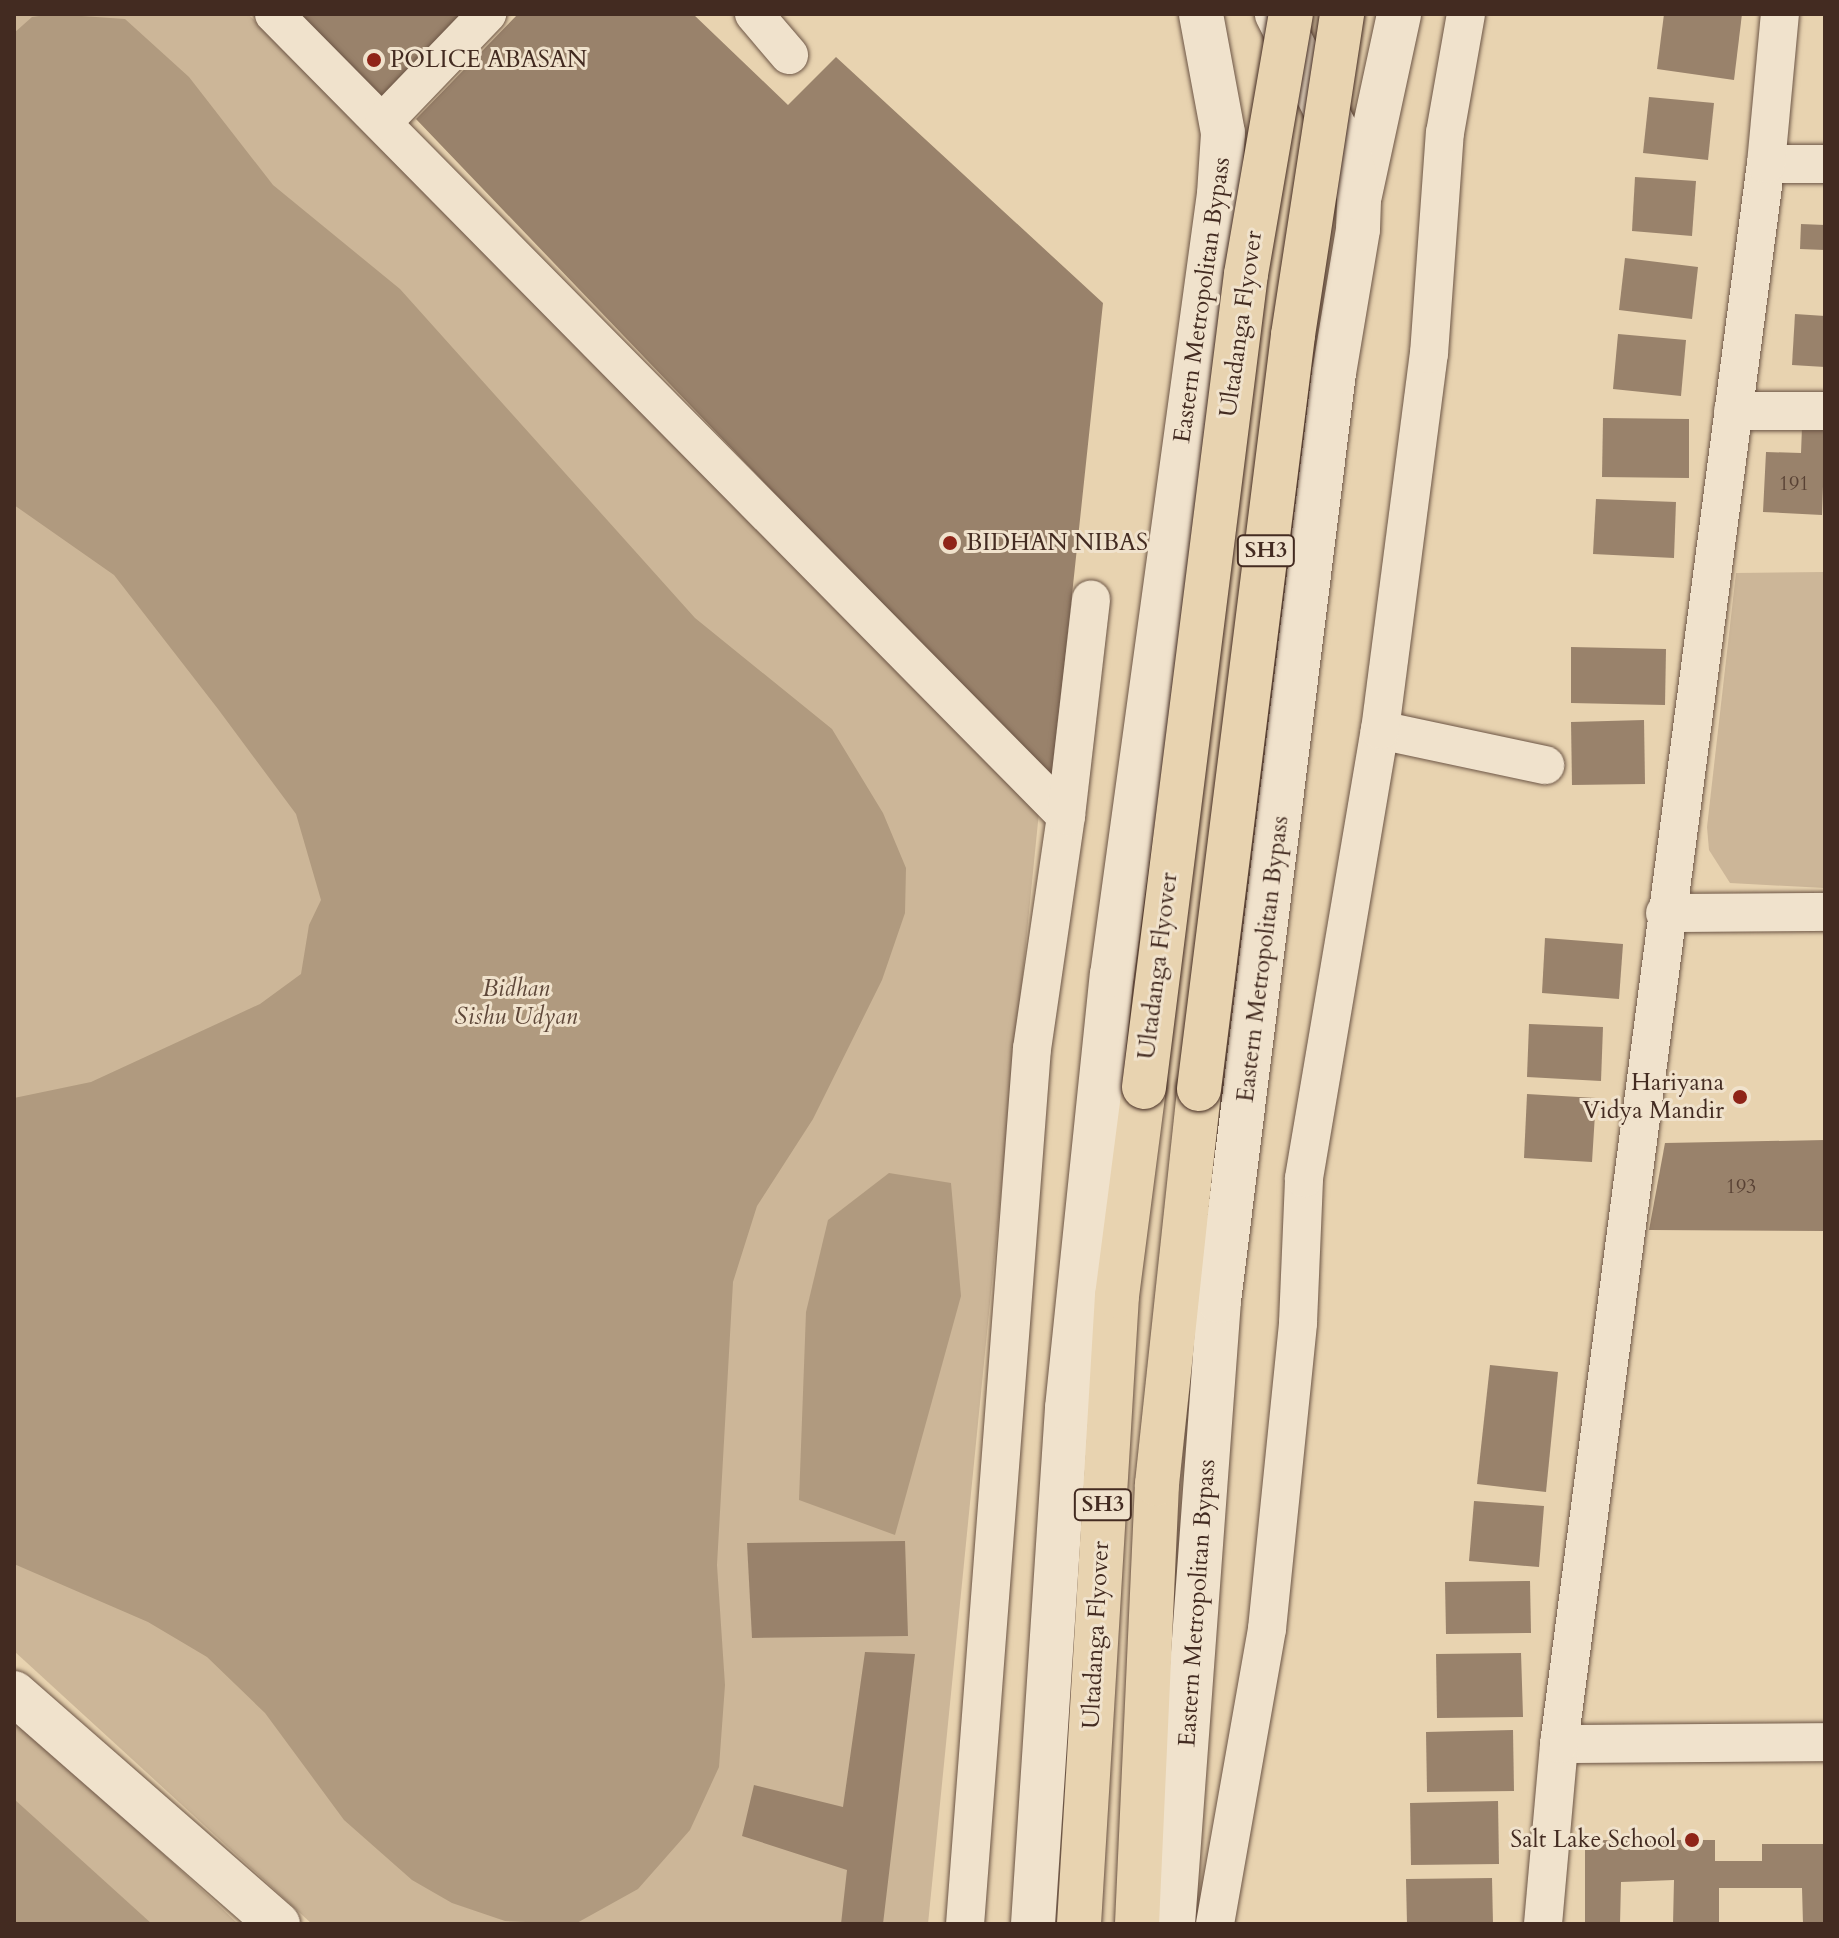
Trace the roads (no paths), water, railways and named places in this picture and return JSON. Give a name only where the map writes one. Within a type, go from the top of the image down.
[{"type":"main road","name":"Eastern Metropolitan Bypass","points":[[1033,1924],[1066,1423],[1112,975],[1219,194],[1223,133],[1201,14]]},
{"type":"main road","name":"Eastern Metropolitan Bypass","points":[[1173,1924],[1219,1301],[1359,198],[1351,160],[1277,14]]},
{"type":"main road","name":"Ultadanga Flyover","points":[[1079,1924],[1117,1296],[1246,274],[1291,14]]},
{"type":"main road","name":"SH3","points":[[1137,1924],[1157,1484],[1199,1089],[1293,335],[1342,14]]},
{"type":"main road","points":[[1359,198],[1399,14]]},
{"type":"main road","points":[[14,1693],[278,1924]]},
{"type":"street","points":[[274,14],[384,121],[1066,816]]},
{"type":"street","points":[[384,121],[487,14]]},
{"type":"street","points":[[754,14],[789,55]]},
{"type":"street","points":[[1215,1924],[1267,1629],[1298,1323],[1304,1178],[1380,730],[1429,354],[1445,133],[1466,14]]},
{"type":"street","points":[[1543,1924],[1559,1744],[1665,913],[1766,164],[1780,14]]},
{"type":"street","points":[[1766,164],[1825,164]]},
{"type":"street","points":[[1733,411],[1825,411]]},
{"type":"street","points":[[965,1924],[1032,1048],[1066,816],[1091,599]]},
{"type":"street","points":[[1380,730],[1545,765]]},
{"type":"street","points":[[1665,913],[1825,912]]},
{"type":"street","points":[[1559,1744],[1825,1742]]},
{"type":"place","name":"POLICE ABASAN","points":[[374,60]]},
{"type":"place","name":"BIDHAN NIBAS","points":[[950,543]]},
{"type":"place","name":"Hariyana Vidya Mandir","points":[[1740,1097]]},
{"type":"place","name":"Salt Lake School","points":[[1692,1840]]},
{"type":"park label","name":"Bidhan Sishu Udyan","points":[[516,1003]]}]
